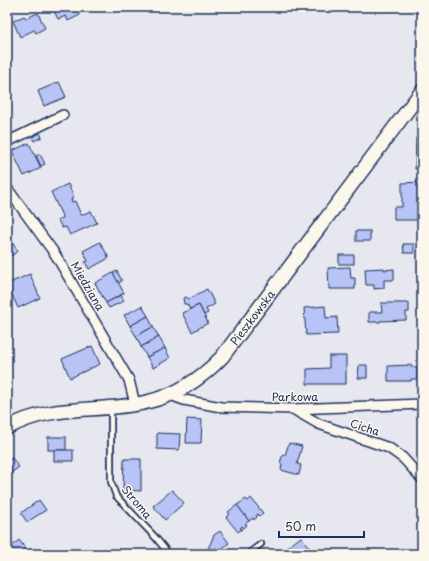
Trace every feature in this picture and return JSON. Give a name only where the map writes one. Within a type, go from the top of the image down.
[{"type":"street","name":"Pieszkowska","points":[[7,428],[34,416],[49,412],[135,404],[170,395],[197,379],[212,367],[222,356],[422,92]]},
{"type":"street","points":[[7,142],[63,115]]},
{"type":"street","name":"Miedziana","points":[[7,188],[55,254],[129,380],[135,404]]},
{"type":"street","name":"Parkowa","points":[[170,395],[184,400],[208,405],[293,409],[422,404]]},
{"type":"street","name":"Cicha","points":[[293,409],[319,424],[389,448],[403,458],[422,480]]},
{"type":"lane","name":"Stroma","points":[[111,406],[111,482],[116,496],[169,554]]},
{"type":"lane","points":[[248,554],[261,544]]},
{"type":"building","points":[[52,7],[76,7],[80,15],[68,21],[66,16],[58,19]]},
{"type":"building","points":[[38,13],[45,28],[36,33],[34,30],[20,37],[13,21],[24,16],[26,18]]},
{"type":"building","points":[[59,82],[66,97],[44,106],[38,91]]},
{"type":"building","points":[[40,133],[42,137],[34,141],[32,137]]},
{"type":"building","points":[[416,138],[422,138],[422,169],[415,169]]},
{"type":"building","points":[[29,143],[41,168],[24,176],[12,151]]},
{"type":"building","points":[[40,154],[45,164],[41,166],[36,156]]},
{"type":"building","points":[[421,182],[422,220],[394,220],[394,207],[402,207],[402,183]]},
{"type":"building","points":[[68,184],[74,197],[71,199],[72,202],[75,201],[81,215],[91,211],[97,223],[70,235],[66,227],[62,228],[58,220],[63,218],[51,192]]},
{"type":"building","points":[[356,231],[370,231],[370,241],[356,241]]},
{"type":"building","points":[[7,235],[18,251],[7,259]]},
{"type":"building","points":[[100,242],[109,258],[89,269],[85,262],[88,261],[83,251]]},
{"type":"building","points":[[403,244],[414,244],[414,253],[404,253]]},
{"type":"building","points":[[339,255],[354,255],[354,264],[339,264]]},
{"type":"building","points":[[350,267],[351,278],[355,278],[355,289],[329,289],[328,268]]},
{"type":"building","points":[[384,268],[384,270],[394,269],[394,280],[384,280],[384,288],[374,289],[374,285],[366,285],[365,269]]},
{"type":"building","points":[[117,271],[122,281],[118,283],[113,273]]},
{"type":"building","points":[[113,273],[124,293],[106,303],[95,283]]},
{"type":"building","points":[[30,274],[40,298],[18,308],[7,284]]},
{"type":"building","points":[[207,289],[215,304],[206,309],[208,313],[204,315],[199,305],[190,309],[187,304],[184,304],[183,298],[186,297],[189,299]]},
{"type":"building","points":[[121,295],[124,301],[109,308],[106,303]]},
{"type":"building","points":[[381,303],[409,303],[409,312],[406,312],[406,320],[369,322],[369,312],[382,312]]},
{"type":"building","points":[[199,305],[208,323],[192,332],[182,313]]},
{"type":"building","points":[[142,306],[148,316],[130,326],[124,315]]},
{"type":"building","points":[[325,306],[326,318],[337,317],[338,334],[306,335],[304,308]]},
{"type":"building","points":[[148,316],[153,327],[136,336],[130,326]]},
{"type":"building","points":[[153,327],[159,337],[141,347],[136,336]]},
{"type":"building","points":[[159,337],[165,348],[147,357],[141,347]]},
{"type":"building","points":[[92,346],[100,364],[70,378],[62,359]]},
{"type":"building","points":[[165,348],[170,358],[153,368],[147,357]]},
{"type":"building","points":[[329,356],[346,356],[346,384],[307,384],[307,369],[329,368]]},
{"type":"building","points":[[359,365],[367,365],[367,378],[358,378]]},
{"type":"building","points":[[411,365],[411,367],[417,367],[417,379],[411,379],[411,381],[388,381],[388,366]]},
{"type":"building","points":[[187,419],[202,420],[201,443],[186,443]]},
{"type":"building","points":[[157,433],[180,434],[179,450],[157,449]]},
{"type":"building","points":[[48,437],[66,437],[66,450],[48,450]]},
{"type":"building","points":[[289,443],[302,446],[297,464],[301,465],[299,475],[281,470],[282,464],[280,463],[283,454],[285,455]]},
{"type":"building","points":[[54,450],[73,450],[73,461],[54,461]]},
{"type":"building","points":[[12,458],[19,467],[7,476],[7,462]]},
{"type":"building","points":[[124,459],[141,459],[141,491],[123,490]]},
{"type":"building","points":[[172,490],[184,503],[165,520],[153,506]]},
{"type":"building","points":[[251,498],[263,513],[259,516],[258,514],[254,520],[253,518],[249,521],[237,505],[246,499],[248,501]]},
{"type":"building","points":[[39,500],[46,510],[27,522],[21,513]]},
{"type":"building","points":[[237,505],[249,521],[245,524],[247,525],[244,528],[242,526],[240,528],[242,529],[238,532],[226,517],[230,514],[228,512]]},
{"type":"building","points":[[220,531],[229,543],[215,554],[211,554],[208,549],[214,535]]},
{"type":"building","points":[[301,537],[314,554],[289,554],[285,549]]},
{"type":"building","points":[[19,540],[26,549],[20,554],[7,554],[7,550]]}]
